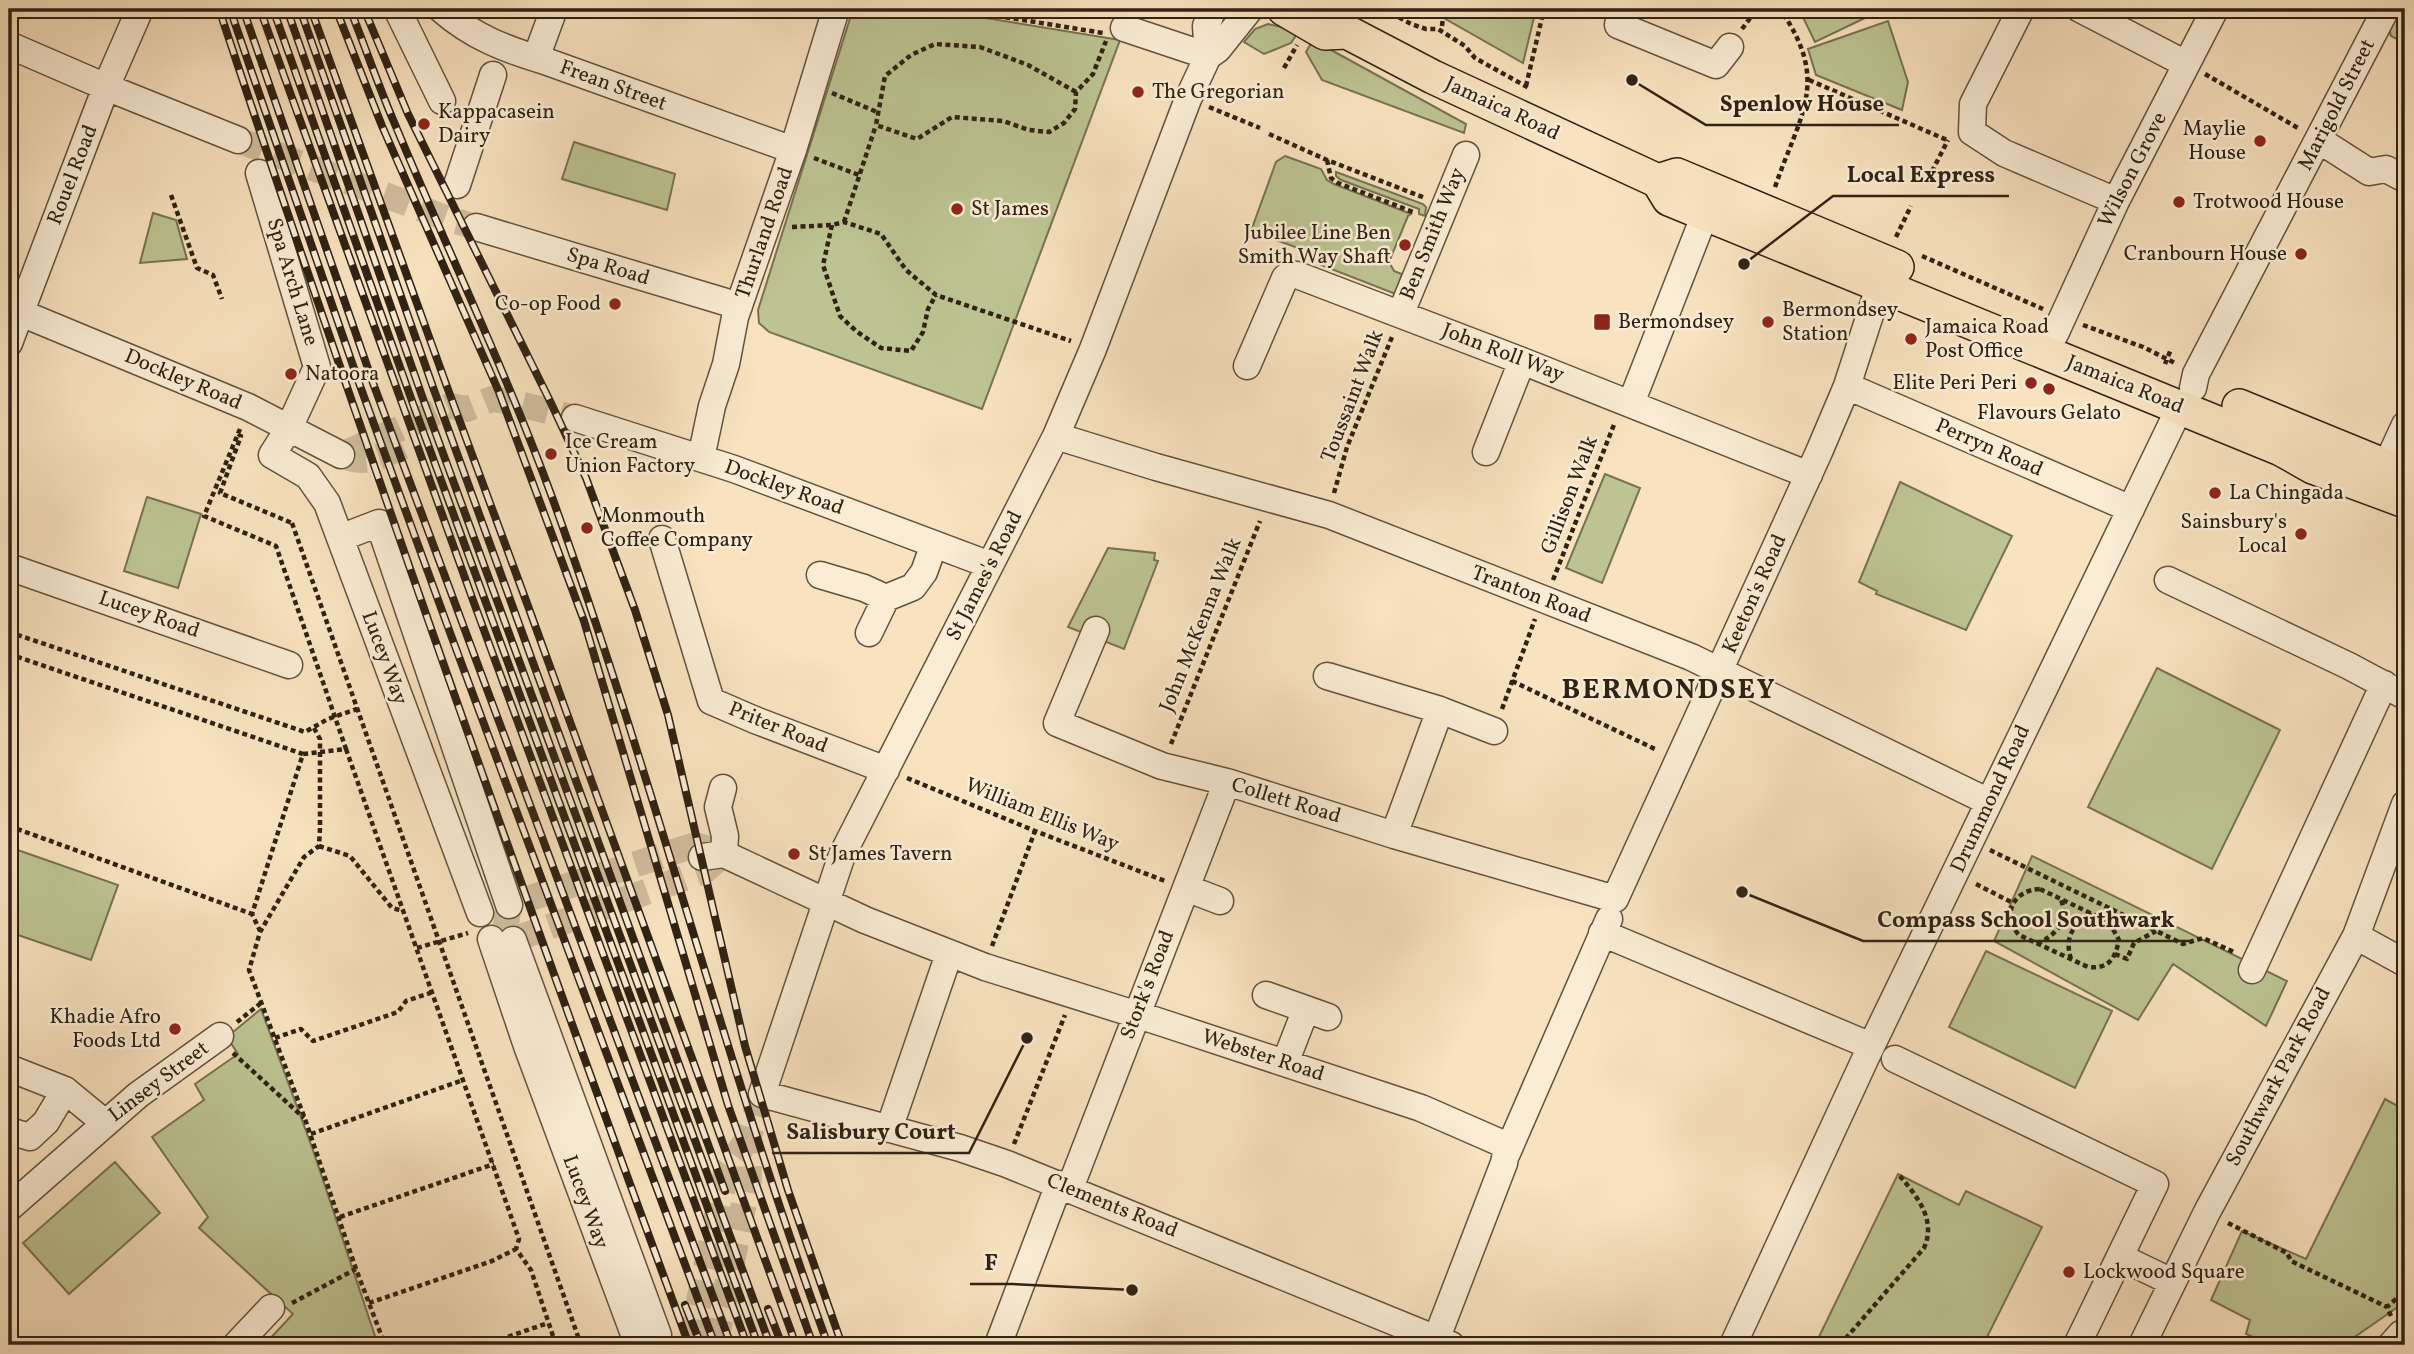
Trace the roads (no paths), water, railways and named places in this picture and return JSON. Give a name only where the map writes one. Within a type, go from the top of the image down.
[{"type":"main road","name":"Jamaica Road","points":[[1284,9],[1325,33],[1340,21],[1433,77],[1658,181],[1670,199],[1705,214],[1880,284],[2187,398],[2396,470]]},
{"type":"main road","name":"Jamaica Road","points":[[1658,181],[1677,175],[2131,366],[2313,467],[2405,501]]},
{"type":"street","name":"Rouel Road","points":[[9,343],[106,88],[140,9]]},
{"type":"street","points":[[397,9],[442,100]]},
{"type":"street","name":"Frean Street","points":[[441,9],[499,62],[536,58],[793,150]]},
{"type":"street","points":[[536,58],[554,9]]},
{"type":"street","name":"Thurland Road","points":[[701,458],[712,405],[724,373],[740,306],[814,86],[836,9]]},
{"type":"street","name":"St James's Road","points":[[762,1094],[842,855],[1055,436],[1093,349],[1188,99],[1208,56],[1206,26],[1213,9]]},
{"type":"street","name":"St James's Road","points":[[1208,56],[1218,49],[1250,9]]},
{"type":"street","points":[[1620,9],[1618,25],[1716,65],[1730,47]]},
{"type":"street","points":[[2021,9],[1973,104],[1972,132],[2004,153],[2116,201]]},
{"type":"street","points":[[2080,9],[2186,64]]},
{"type":"street","name":"Wilson Grove","points":[[2055,334],[2116,201],[2215,9]]},
{"type":"street","name":"Marigold Street","points":[[2187,398],[2196,374],[2386,9]]},
{"type":"street","points":[[1116,31],[1208,56]]},
{"type":"street","points":[[9,45],[106,88],[238,140]]},
{"type":"street","points":[[457,185],[499,62]]},
{"type":"street","points":[[2319,140],[2369,172],[2386,169],[2405,179]]},
{"type":"street","name":"Ben Smith Way","points":[[1401,313],[1466,155]]},
{"type":"street","name":"Spa Arch Lane","points":[[259,173],[317,367],[289,428]]},
{"type":"street","points":[[1633,398],[1705,214]]},
{"type":"street","name":"Spa Road","points":[[476,227],[740,306]]},
{"type":"street","name":"John Roll Way","points":[[1247,366],[1281,284],[1290,274],[1297,275],[1522,361],[1633,398],[1809,475]]},
{"type":"street","name":"Keeton's Road","points":[[1507,1153],[1678,760],[1809,475],[1847,386],[1880,284]]},
{"type":"street","name":"Dockley Road","points":[[21,313],[248,407],[341,455]]},
{"type":"street","points":[[1486,452],[1522,361]]},
{"type":"street","name":"Perryn Road","points":[[1847,386],[2131,509]]},
{"type":"street","name":"Drummond Road","points":[[1734,1345],[1871,1046],[2187,398]]},
{"type":"street","name":"Dockley Road","points":[[575,418],[701,458],[990,565]]},
{"type":"street","points":[[2396,470],[2405,425]]},
{"type":"street","name":"Lucey Way","points":[[289,428],[272,455],[308,476],[327,503],[489,931],[527,1046],[637,1344]]},
{"type":"street","name":"Tranton Road","points":[[1055,436],[1329,515],[1721,670],[1989,802]]},
{"type":"street","points":[[340,538],[379,523],[509,905]]},
{"type":"street","name":"Priter Road","points":[[662,538],[712,701],[886,769]]},
{"type":"street","points":[[869,633],[886,598],[913,587],[924,572],[934,544]]},
{"type":"street","name":"Lucey Road","points":[[9,567],[289,665]]},
{"type":"street","points":[[820,575],[864,588],[886,598]]},
{"type":"street","points":[[2168,580],[2395,690],[2253,966]]},
{"type":"street","name":"Collett Road","points":[[1096,630],[1057,723],[1163,766],[1227,782],[1394,835],[1610,914],[1871,1046]]},
{"type":"street","points":[[1327,676],[1440,710],[1494,731]]},
{"type":"street","points":[[1394,835],[1440,710]]},
{"type":"street","name":"Stork's Road","points":[[999,1345],[1136,1014],[1227,782]]},
{"type":"street","name":"Webster Road","points":[[723,788],[718,807],[725,836],[713,855],[897,934],[985,967],[1421,1108],[1501,1143],[1507,1147],[1507,1153]]},
{"type":"street","name":"Southwark Park Road","points":[[2142,1345],[2207,1212],[2356,936],[2405,804]]},
{"type":"street","points":[[1186,888],[1220,901]]},
{"type":"street","points":[[2356,936],[2405,962]]},
{"type":"street","points":[[889,1129],[950,954]]},
{"type":"street","points":[[1266,995],[1317,1013],[1285,1063]]},
{"type":"street","name":"Linsey Street","points":[[9,1209],[105,1123],[158,1080],[220,1036]]},
{"type":"street","points":[[1895,1059],[2155,1184],[2077,1345]]},
{"type":"street","points":[[9,1068],[65,1090],[105,1123]]},
{"type":"street","points":[[9,1131],[30,1137],[46,1122],[65,1090]]},
{"type":"street","name":"Clements Road","points":[[762,1094],[1007,1164],[1440,1343]]},
{"type":"street","points":[[1440,1343],[1507,1153]]},
{"type":"street","points":[[2120,1257],[2172,1282]]},
{"type":"street","points":[[236,1345],[276,1308]]},
{"type":"tunnel","points":[[238,140],[476,227]]},
{"type":"tunnel","points":[[341,455],[450,406],[467,409],[492,399],[575,418]]},
{"type":"tunnel","points":[[341,455],[350,459],[368,460],[410,443]]},
{"type":"tunnel","points":[[695,845],[724,854],[704,871],[513,940],[506,923],[509,905],[695,845]]},
{"type":"tunnel","points":[[715,1345],[749,1179],[748,1139],[762,1094]]},
{"type":"tunnel","points":[[695,1345],[695,1320],[727,1168],[748,1139]]},
{"type":"railway","points":[[219,9],[449,679],[689,1345]]},
{"type":"railway","points":[[230,9],[359,383],[715,1345]]},
{"type":"railway","points":[[243,9],[373,383],[731,1345]]},
{"type":"railway","points":[[260,9],[474,603],[747,1345]]},
{"type":"railway","points":[[273,9],[412,401],[758,1345]]},
{"type":"railway","points":[[287,9],[422,396],[770,1345]]},
{"type":"railway","points":[[300,9],[434,390],[725,1191]]},
{"type":"railway","points":[[311,9],[796,1345]]},
{"type":"railway","points":[[336,9],[382,126],[499,392],[584,621],[728,1105],[813,1345]]},
{"type":"railway","points":[[350,9],[388,108],[495,355],[552,497],[623,708],[756,1134],[828,1345]]},
{"type":"railway","points":[[364,9],[408,114],[586,478],[635,610],[668,715],[745,1046],[788,1190],[842,1345]]},
{"type":"railway","points":[[685,1305],[701,1345]]},
{"type":"railway","points":[[768,1309],[782,1345]]},
{"type":"place","name":"Spenlow House","points":[[1632,80]]},
{"type":"place","name":"The Gregorian","points":[[1138,92]]},
{"type":"place","name":"Kappacasein Dairy","points":[[424,124]]},
{"type":"place","name":"Maylie House","points":[[2260,141]]},
{"type":"place","name":"Trotwood House","points":[[2179,202]]},
{"type":"place","name":"St James","points":[[957,209]]},
{"type":"place","name":"Jubilee Line Ben Smith Way Shaft","points":[[1405,245]]},
{"type":"place","name":"Cranbourn House","points":[[2301,254]]},
{"type":"place","name":"Local Express","points":[[1744,264]]},
{"type":"place","name":"Co-op Food","points":[[615,304]]},
{"type":"place","name":"Bermondsey","points":[[1602,322]]},
{"type":"place","name":"Bermondsey Station","points":[[1768,322]]},
{"type":"place","name":"Jamaica Road Post Office","points":[[1911,339]]},
{"type":"place","name":"Natoora","points":[[291,374]]},
{"type":"place","name":"Elite Peri Peri","points":[[2031,383]]},
{"type":"place","name":"Flavours Gelato","points":[[2049,389]]},
{"type":"place","name":"Ice Cream Union Factory","points":[[551,454]]},
{"type":"place","name":"La Chingada","points":[[2215,493]]},
{"type":"place","name":"Monmouth Coffee Company","points":[[587,528]]},
{"type":"place","name":"Sainsbury's Local","points":[[2301,534]]},
{"type":"place","name":"St James Tavern","points":[[794,854]]},
{"type":"place","name":"Compass School Southwark","points":[[1742,892]]},
{"type":"place","name":"Khadie Afro Foods Ltd","points":[[175,1029]]},
{"type":"place","name":"Salisbury Court","points":[[1027,1038]]},
{"type":"place","name":"Lockwood Square","points":[[2069,1272]]},
{"type":"place","name":"F","points":[[1132,1290]]},
{"type":"district","name":"BERMONDSEY","points":[[1669,690]]}]
